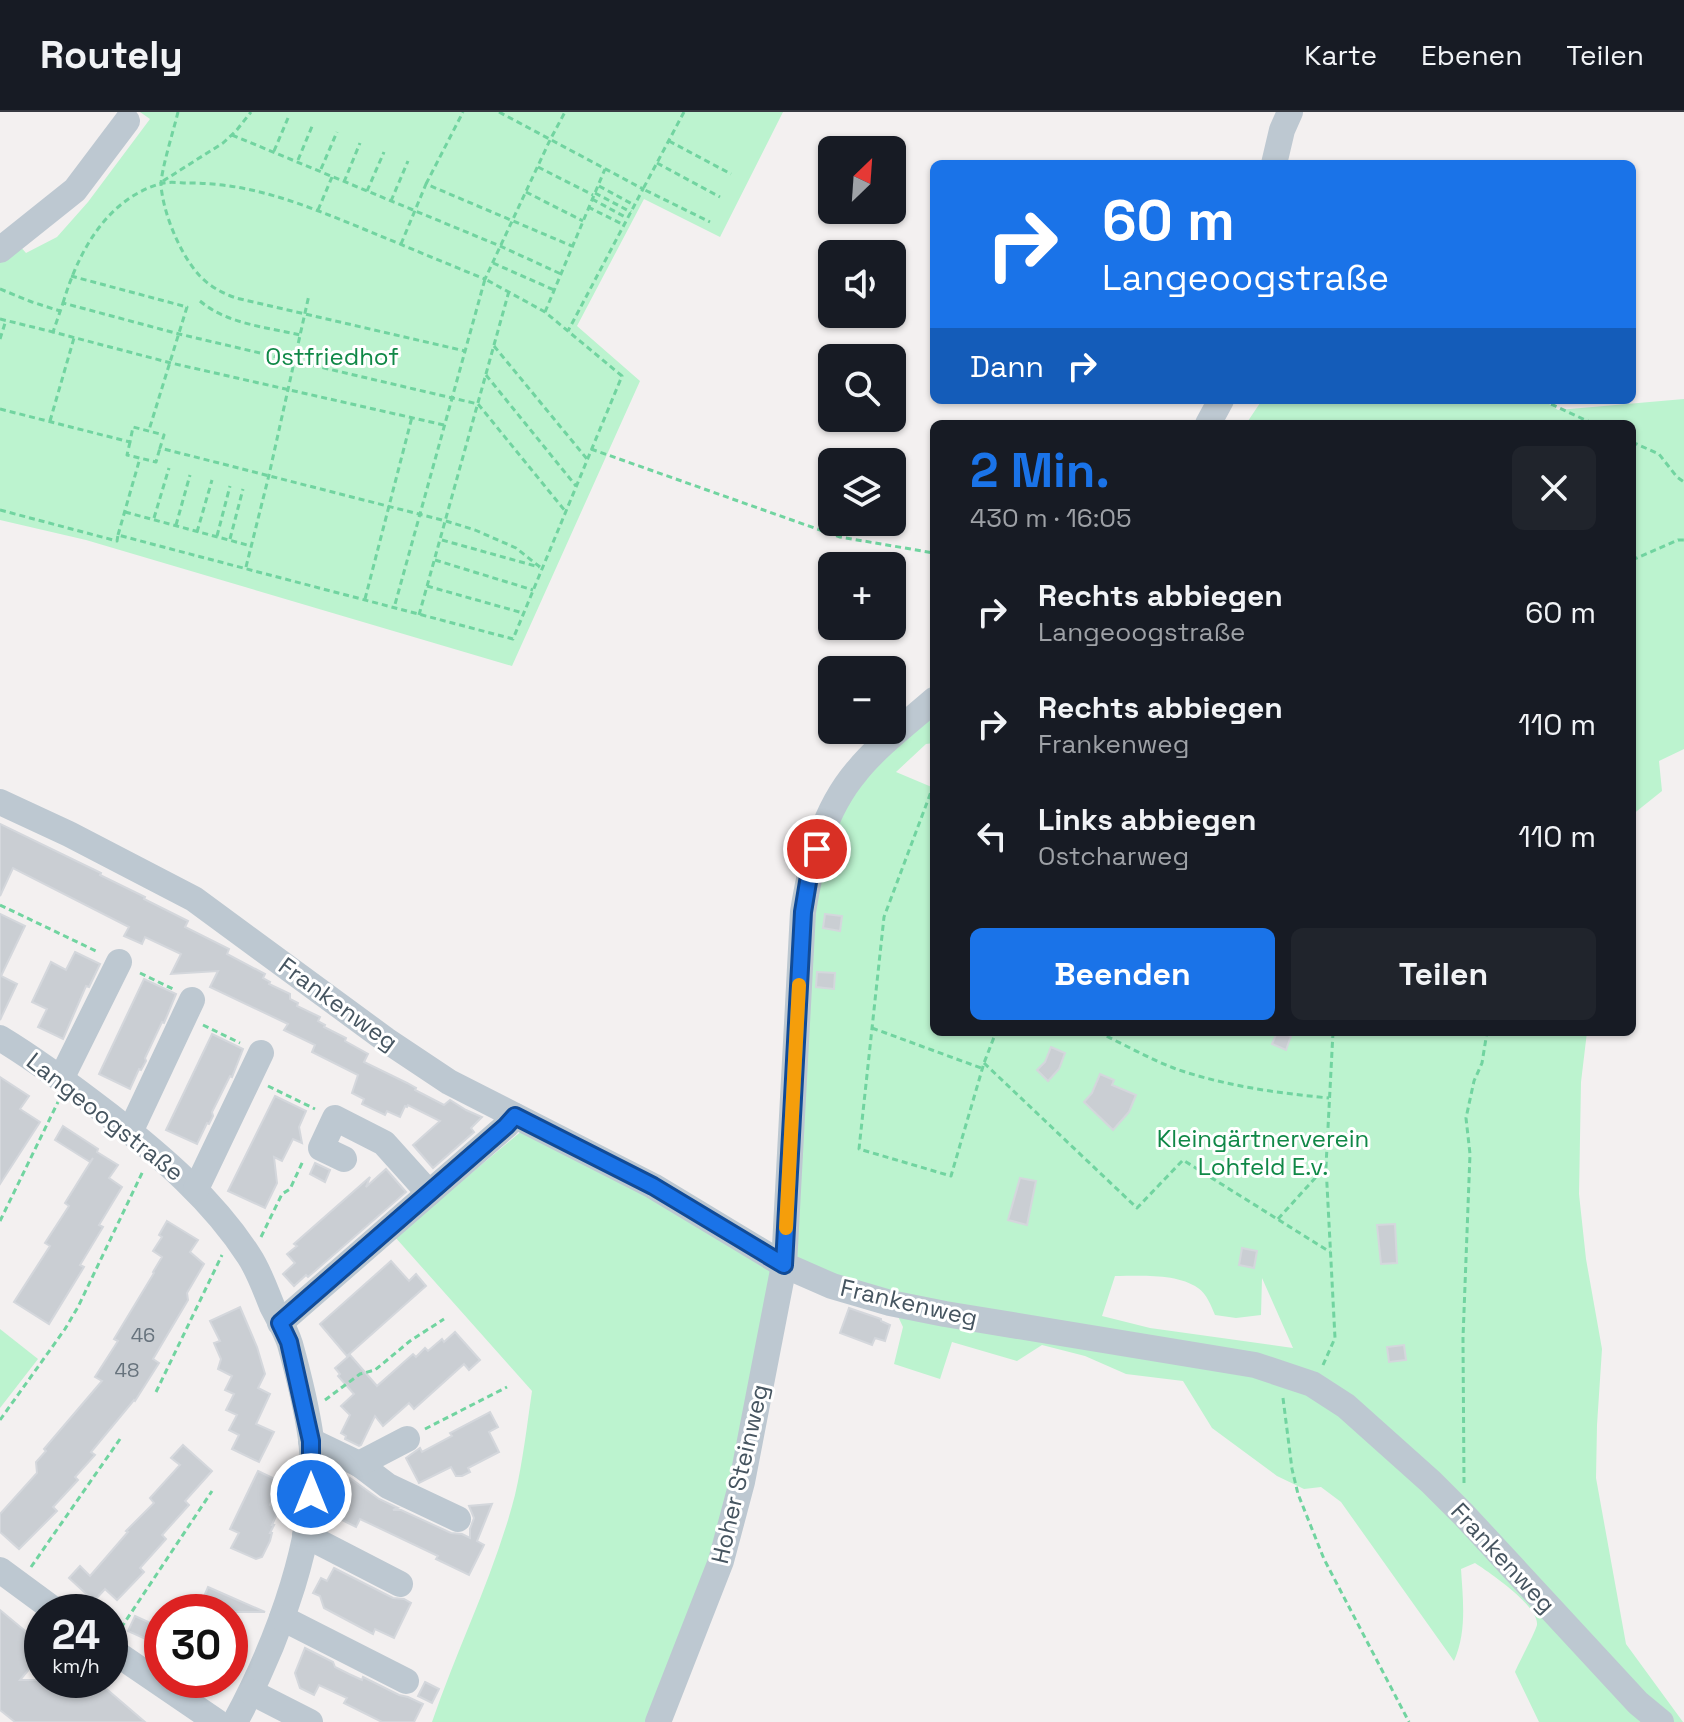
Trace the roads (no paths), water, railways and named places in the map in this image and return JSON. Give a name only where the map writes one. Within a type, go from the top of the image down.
[{"type":"street","points":[[1275,160],[1290,112]]},
{"type":"street","points":[[0,250],[75,190],[127,121]]},
{"type":"street","name":"Hoher Steinweg","points":[[658,1722],[721,1561],[742,1482],[784,1265],[803,912],[810,870],[838,796],[858,768],[930,704]]},
{"type":"street","name":"Frankenweg","points":[[0,802],[194,899],[386,1040],[449,1082],[653,1186],[784,1265],[832,1286],[890,1303],[1255,1365],[1312,1384],[1346,1406],[1421,1473],[1464,1515],[1638,1703],[1661,1722]]},
{"type":"street","points":[[64,1081],[119,962]]},
{"type":"street","points":[[130,1132],[189,1008]]},
{"type":"street","name":"Langeoogstraße","points":[[0,1038],[64,1081],[196,1189],[251,1259],[289,1342],[311,1441],[311,1494],[305,1535],[282,1618],[235,1722]]},
{"type":"street","points":[[196,1189],[256,1066]]},
{"type":"street","points":[[280,1323],[515,1116]]},
{"type":"street","points":[[344,1159],[321,1148],[335,1118],[384,1143],[429,1193]]},
{"type":"street","points":[[359,1464],[407,1439]]},
{"type":"street","points":[[311,1441],[359,1464],[388,1486],[458,1519]]},
{"type":"street","points":[[305,1535],[400,1584]]},
{"type":"street","points":[[9,1578],[32,1594]]},
{"type":"street","points":[[282,1618],[406,1681]]},
{"type":"street","points":[[128,1652],[217,1722]]},
{"type":"street","points":[[251,1692],[310,1722]]},
{"type":"park label","name":"Ostfriedhof","points":[[332,357]]},
{"type":"park label","name":"Kleingärtnerverein Lohfeld E.v.","points":[[1263,1153]]}]
